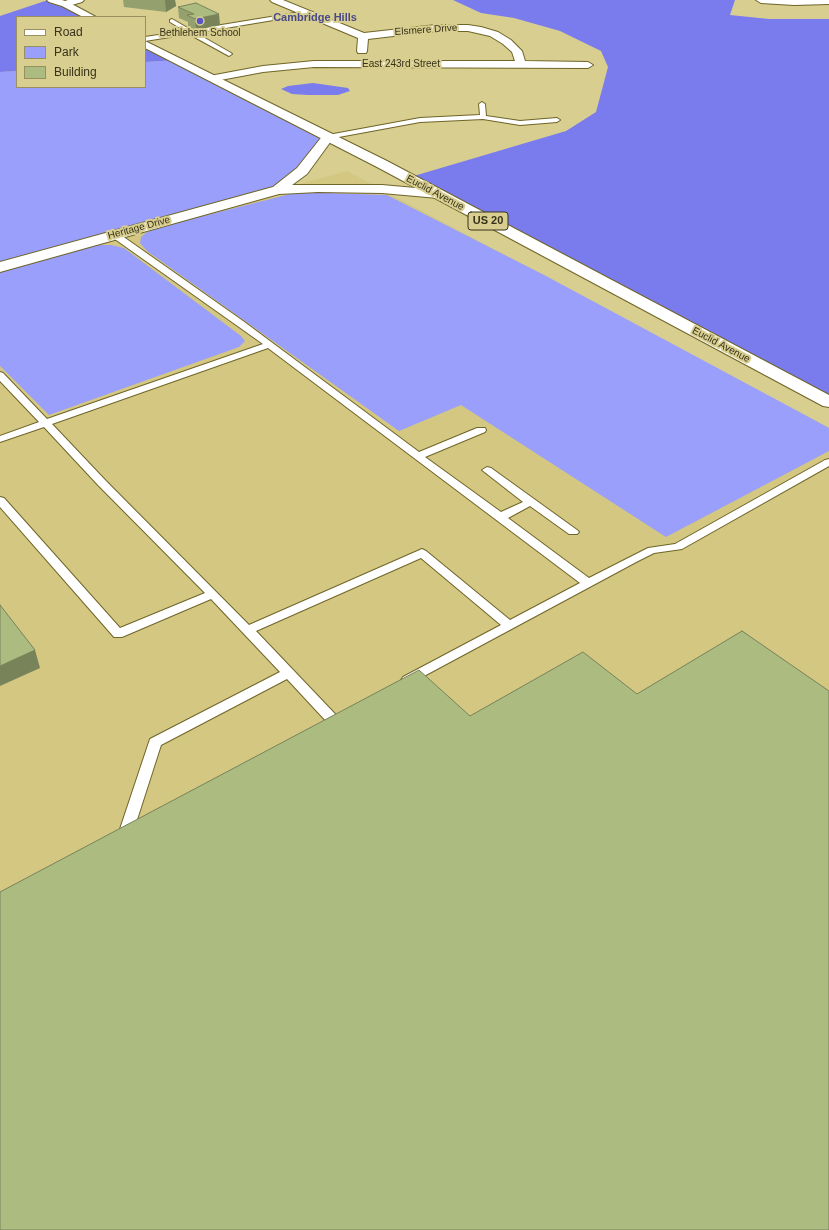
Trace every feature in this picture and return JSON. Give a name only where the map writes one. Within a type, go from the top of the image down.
[{"type":"street","points":[[52,0],[89,16]]},
{"type":"street","points":[[64,4],[79,0]]},
{"type":"street","points":[[275,0],[363,36],[361,64]]},
{"type":"street","points":[[761,0],[794,2],[829,1]]},
{"type":"street","name":"Elsmere Drive","points":[[363,36],[436,28],[474,29],[494,34],[507,42],[517,51],[521,65]]},
{"type":"street","name":"Euclid Avenue","points":[[146,44],[215,78],[438,194],[829,402]]},
{"type":"street","name":"East 243rd Street","points":[[215,78],[289,66],[361,64],[588,65]]},
{"type":"street","name":"Heritage Drive","points":[[278,190],[302,171],[328,137]]},
{"type":"street","name":"Heritage Drive","points":[[0,267],[278,190],[318,188],[382,189],[438,194]]},
{"type":"lane","points":[[146,39],[307,13]]},
{"type":"lane","points":[[252,15],[263,20]]},
{"type":"lane","points":[[172,21],[229,54]]},
{"type":"lane","points":[[199,37],[228,31],[237,24]]},
{"type":"lane","points":[[482,104],[483,117]]},
{"type":"lane","points":[[328,137],[420,120],[483,117],[520,123],[557,120]]},
{"type":"lane","points":[[115,235],[270,345],[588,583]]},
{"type":"lane","points":[[0,439],[270,345]]},
{"type":"lane","points":[[0,375],[102,483],[213,594],[331,718]]},
{"type":"lane","points":[[418,456],[481,430]]},
{"type":"lane","points":[[395,686],[652,550],[678,547],[829,462]]},
{"type":"lane","points":[[487,470],[573,532]]},
{"type":"lane","points":[[0,500],[118,634],[213,594]]},
{"type":"lane","points":[[500,517],[531,502]]},
{"type":"lane","points":[[248,630],[422,553],[510,626]]},
{"type":"lane","points":[[127,828],[155,742],[288,673]]},
{"type":"lane","points":[[318,725],[346,711]]},
{"type":"lane","points":[[114,836],[141,821]]},
{"type":"shaded area","points":[[52,0],[89,16],[16,16],[16,71],[0,72],[0,16]]},
{"type":"shaded area","points":[[453,0],[735,0],[730,15],[769,19],[829,19],[829,402],[407,178],[566,131],[596,112],[608,67],[601,51],[560,31],[514,18],[481,13]]},
{"type":"shaded area","points":[[146,44],[178,60],[146,62]]},
{"type":"shaded area","points":[[313,83],[348,88],[350,91],[338,95],[308,95],[292,94],[281,89],[288,86]]},
{"type":"shaded area","points":[[347,171],[829,428],[829,1230],[0,1230],[0,267]]},
{"type":"green space","points":[[178,60],[328,137],[278,190],[0,267],[0,72],[16,71],[16,88],[146,88],[146,62]]},
{"type":"green space","points":[[298,192],[387,195],[546,276],[829,428],[829,451],[666,537],[461,405],[399,431],[147,251],[140,243],[141,237],[147,232],[164,226]]},
{"type":"green space","points":[[99,245],[111,245],[124,248],[241,336],[245,341],[239,347],[49,415],[0,366],[0,272]]},
{"type":"building","points":[[196,3],[219,14],[195,19],[187,15],[194,14],[178,7]]},
{"type":"building","points":[[0,605],[35,650],[0,666]]},
{"type":"building","points":[[742,631],[829,691],[829,1230],[0,1230],[0,892],[419,670],[470,716],[583,652],[637,694]]},
{"type":"place","name":"Bethlehem School","points":[[200,21]]},
{"type":"district","name":"Cambridge Hills","points":[[315,18]]}]
